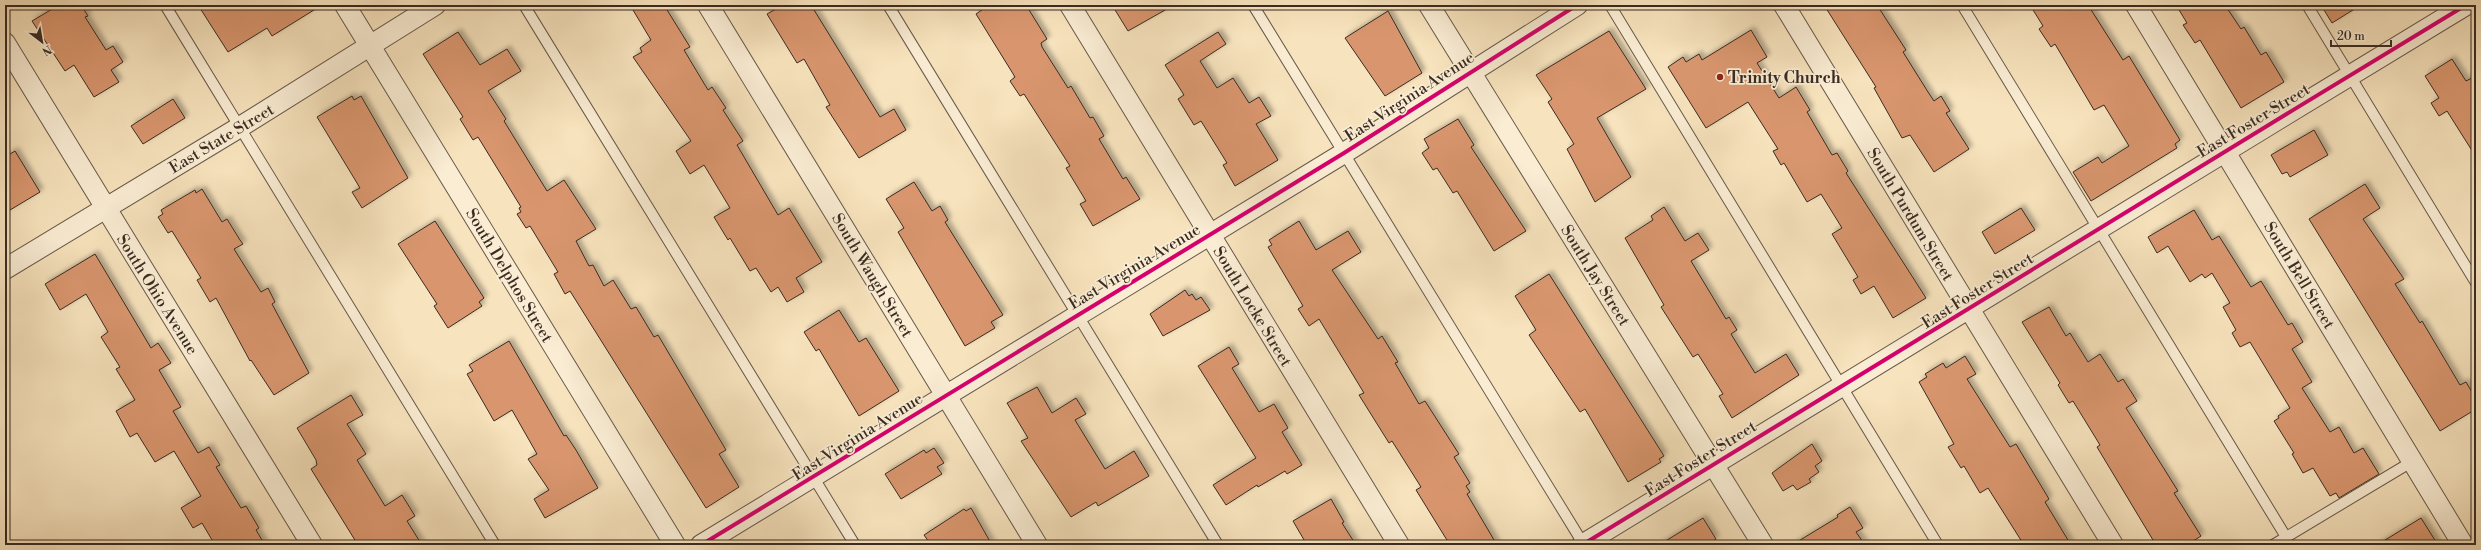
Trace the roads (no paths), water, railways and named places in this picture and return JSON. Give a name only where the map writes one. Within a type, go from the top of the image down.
[{"type":"street","name":"South Delphos Street","points":[[345,5],[675,545]]},
{"type":"street","name":"East State Street","points":[[5,269],[240,127],[435,5]]},
{"type":"street","name":"South Waugh Street","points":[[708,5],[1037,545]]},
{"type":"street","name":"South Locke Street","points":[[1070,5],[1399,545]]},
{"type":"street","name":"South Jay Street","points":[[1429,5],[1763,545]]},
{"type":"street","name":"East Virginia Avenue","points":[[701,545],[1077,314],[1344,153],[1470,71],[1577,5]]},
{"type":"street","name":"South Purdum Street","points":[[1784,5],[2112,545]]},
{"type":"street","name":"South Bell Street","points":[[2136,5],[2463,545]]},
{"type":"street","name":"East Foster Street","points":[[1583,545],[1841,385],[1969,310],[2098,228],[2466,5]]},
{"type":"street","name":"South Ohio Avenue","points":[[5,42],[312,545]]},
{"type":"lane","points":[[165,5],[494,545]]},
{"type":"lane","points":[[524,5],[855,545]]},
{"type":"lane","points":[[888,5],[1218,545]]},
{"type":"lane","points":[[1253,5],[1583,545]]},
{"type":"lane","points":[[1610,5],[1938,545]]},
{"type":"lane","points":[[1962,5],[2286,537]]},
{"type":"lane","points":[[2307,5],[2476,283]]},
{"type":"lane","points":[[2273,545],[2413,461]]},
{"type":"place","name":"Trinity Church","points":[[1720,77]]}]
